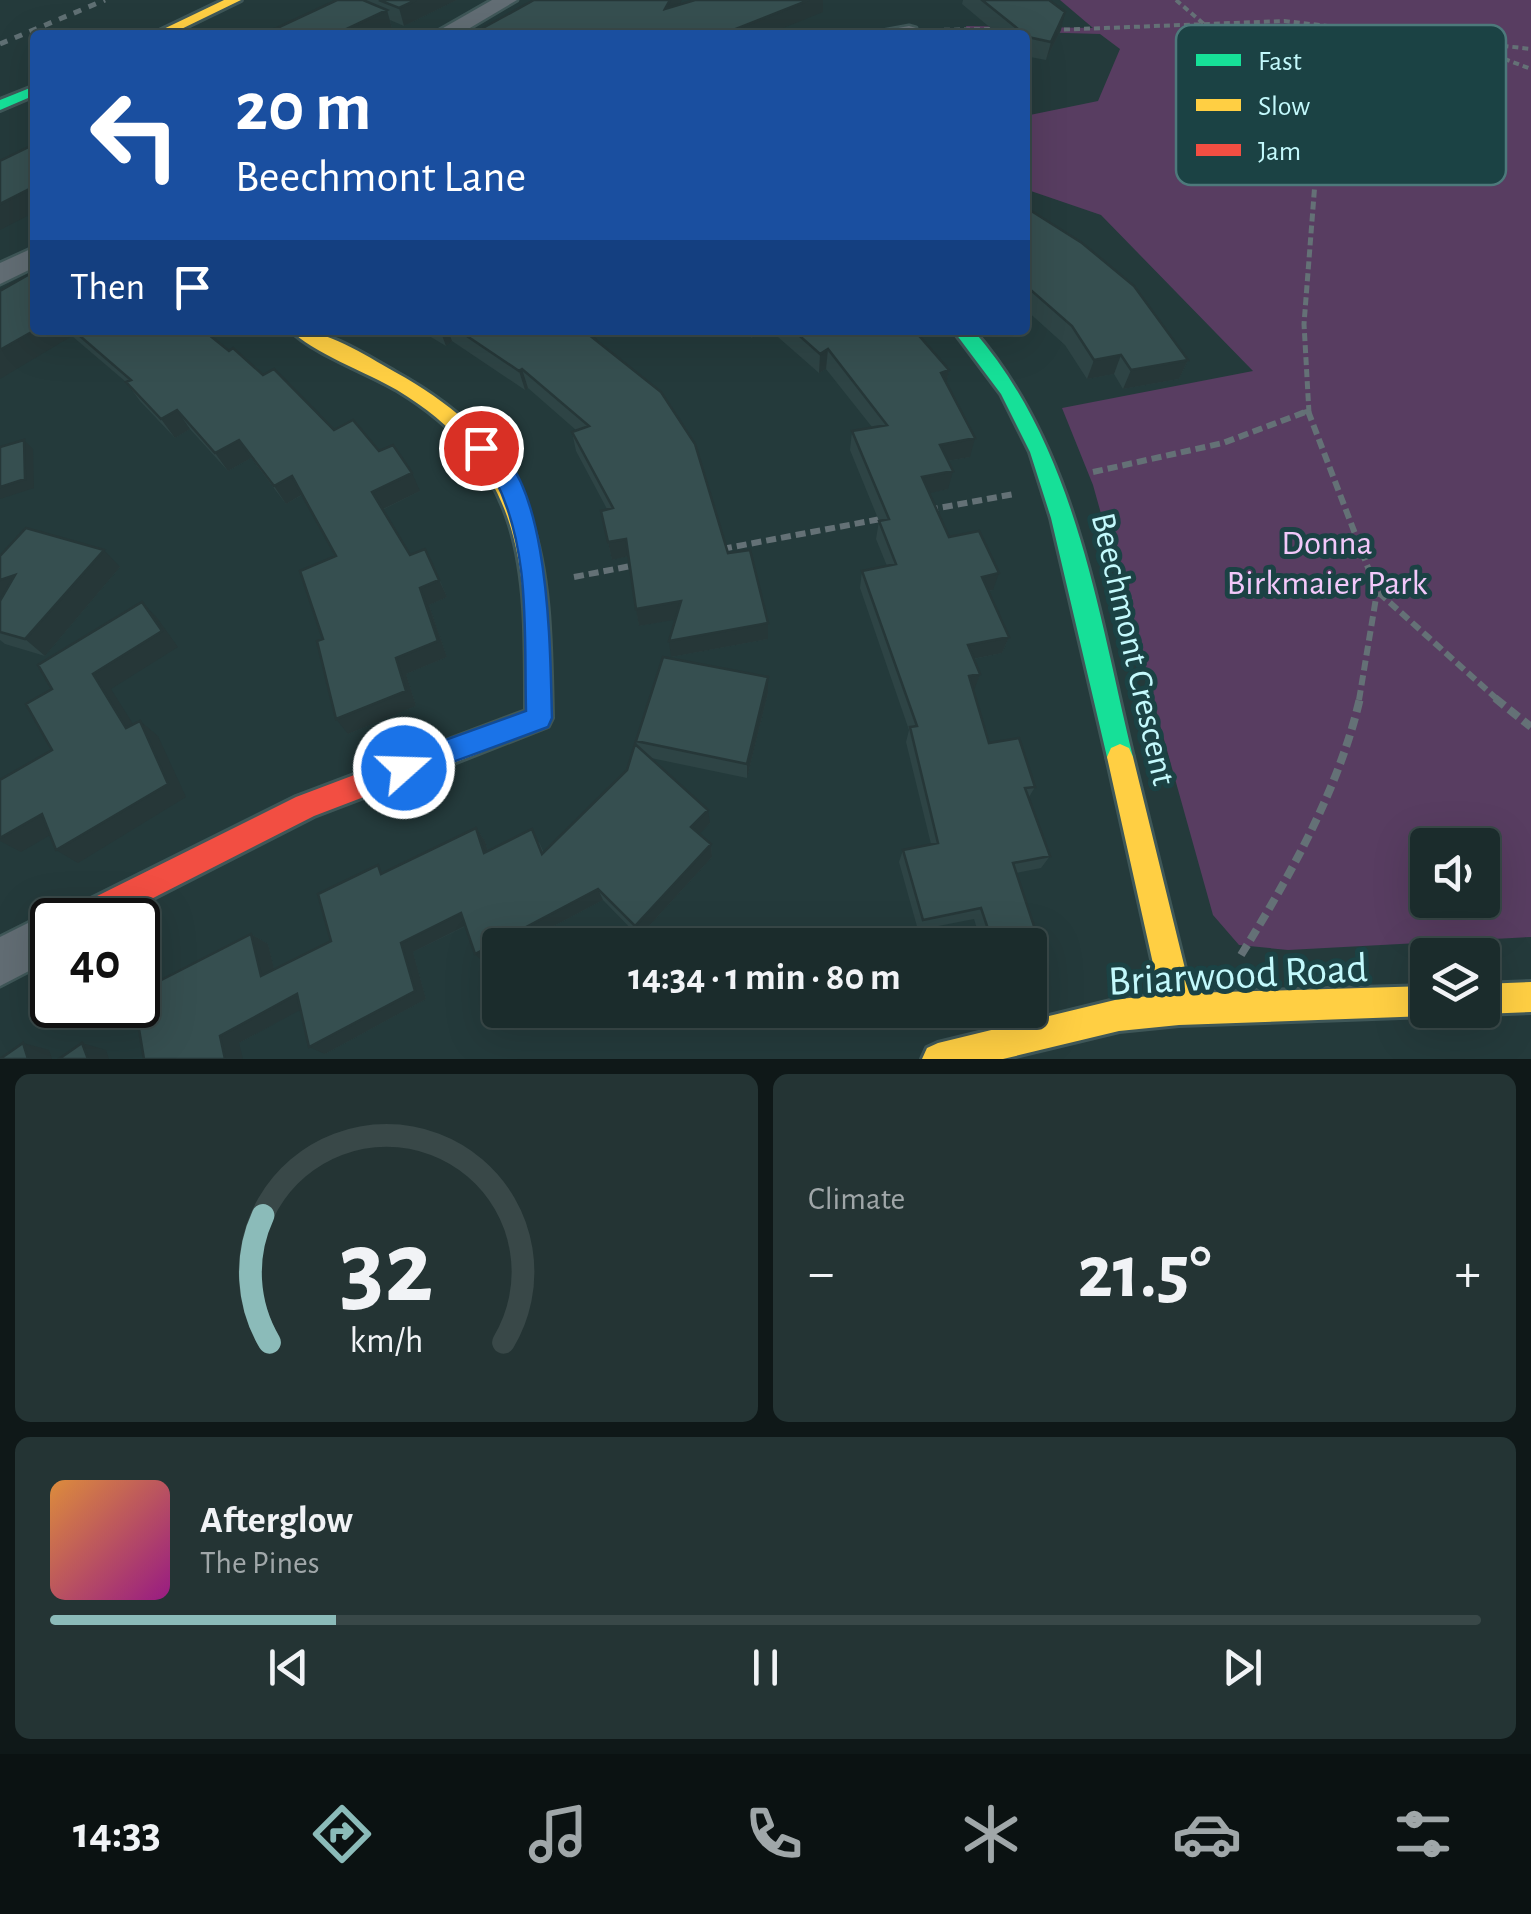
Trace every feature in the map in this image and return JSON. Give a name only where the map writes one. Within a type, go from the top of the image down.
[{"type":"street","points":[[169,30],[236,0]]},
{"type":"street","points":[[451,30],[507,0]]},
{"type":"street","points":[[0,106],[30,92]]},
{"type":"street","points":[[0,275],[30,259]]},
{"type":"street","points":[[123,898],[306,806],[539,718],[535,584],[527,530],[502,471],[460,424],[309,335]]},
{"type":"street","name":"Beechmont Crescent","points":[[967,335],[985,352],[1022,403],[1055,483],[1179,1008]]},
{"type":"street","points":[[0,962],[30,946]]},
{"type":"street","points":[[1500,998],[1531,997]]},
{"type":"street","name":"Briarwood Road","points":[[938,1059],[1120,1015],[1179,1008],[1252,1010],[1410,1003]]},
{"type":"path","points":[[1176,0],[1205,25],[1333,25]]},
{"type":"path","points":[[1040,29],[1176,26]]},
{"type":"path","points":[[960,28],[1003,29]]},
{"type":"path","points":[[1506,47],[1531,49]]},
{"type":"path","points":[[1506,59],[1531,69]]},
{"type":"path","points":[[1317,185],[1304,324],[1308,410],[1377,591],[1459,669],[1531,728]]},
{"type":"path","points":[[910,514],[1222,443],[1308,410]]},
{"type":"path","points":[[718,550],[891,517]]},
{"type":"path","points":[[564,579],[641,564]]},
{"type":"path","points":[[1252,1010],[1240,956],[1288,878],[1352,733],[1370,659],[1377,591]]},
{"type":"green space","name":"Donna Birkmaier Park","points":[[1060,0],[1531,0],[1531,937],[1410,938],[1410,943],[1288,950],[1239,945],[1213,915],[1093,485],[1062,408],[1253,371],[1101,215],[1030,191],[1030,115],[1098,101],[1120,49],[1100,34],[967,30],[966,26],[1093,28]]},
{"type":"building","points":[[337,0],[363,0],[387,10],[345,30],[273,30]]},
{"type":"building","points":[[379,0],[416,0],[399,8]]},
{"type":"building","points":[[534,0],[670,0],[665,9],[695,0],[809,0],[733,30],[479,30]]},
{"type":"building","points":[[982,0],[1049,0],[1065,12],[1051,42],[1030,37],[1030,30],[1019,30]]},
{"type":"building","points":[[30,146],[30,189],[0,204],[0,161]]},
{"type":"building","points":[[1030,210],[1082,243],[1134,286],[1188,360],[1131,370],[1121,355],[1094,360],[1072,326],[1030,289]]},
{"type":"building","points":[[30,274],[30,333],[0,350],[0,291]]},
{"type":"building","points":[[79,335],[209,335],[229,351],[233,348],[263,375],[274,369],[334,430],[353,420],[379,451],[393,445],[412,473],[372,492],[410,555],[425,549],[439,580],[420,588],[438,641],[396,658],[406,691],[336,719],[317,641],[323,639],[300,571],[336,556],[292,476],[274,486],[239,440],[215,453],[177,410],[161,419],[126,382],[131,380]]},
{"type":"building","points":[[465,335],[589,335],[661,392],[695,444],[728,553],[750,550],[768,623],[669,641],[681,601],[636,609],[626,539],[608,542],[601,511],[613,508],[572,432],[589,426],[522,369],[519,371]]},
{"type":"building","points":[[799,335],[918,335],[949,370],[941,373],[975,438],[940,445],[953,471],[922,477],[949,537],[979,531],[999,573],[982,577],[1009,637],[968,645],[980,674],[969,676],[989,743],[1019,738],[1035,787],[1025,788],[1050,856],[1013,863],[1035,928],[988,928],[981,908],[923,920],[903,850],[938,843],[910,727],[917,726],[862,571],[896,564],[879,521],[889,519],[852,431],[887,425],[828,349],[820,354]]},
{"type":"building","points":[[24,440],[25,479],[0,487],[0,447]]},
{"type":"building","points":[[26,528],[104,550],[25,639],[0,632],[0,601],[15,575],[0,580],[0,556]]},
{"type":"building","points":[[142,602],[162,631],[93,674],[126,728],[140,721],[168,784],[56,850],[42,814],[0,838],[0,780],[52,750],[26,704],[52,689],[38,665]]},
{"type":"building","points":[[663,657],[768,677],[747,764],[636,741]]},
{"type":"building","points":[[635,744],[708,810],[691,827],[711,844],[635,926],[598,889],[524,928],[482,928],[482,950],[475,954],[461,913],[401,943],[415,991],[309,1047],[297,994],[220,1036],[225,1059],[144,1059],[139,1028],[160,1028],[160,981],[251,934],[261,976],[331,941],[318,894],[378,865],[381,874],[476,828],[484,853],[532,829],[542,854],[627,770]]},
{"type":"building","points":[[23,1043],[28,1059],[0,1059]]},
{"type":"building","points":[[82,1043],[88,1059],[59,1059]]},
{"type":"railway","points":[[33,30],[105,0]]},
{"type":"railway","points":[[0,44],[30,31]]},
{"type":"traffic: fast","points":[[0,106],[30,92]]},
{"type":"traffic: fast","points":[[966,335],[1009,390],[1041,452],[1063,518],[1120,757]]},
{"type":"traffic: slow","points":[[169,30],[235,0]]},
{"type":"traffic: slow","points":[[309,335],[402,385],[459,424],[487,454],[508,487],[522,522],[535,599],[539,718],[423,762]]},
{"type":"traffic: slow","points":[[1120,757],[1179,1009]]},
{"type":"traffic: slow","points":[[1500,998],[1531,997]]},
{"type":"traffic: slow","points":[[938,1059],[1119,1015],[1179,1009],[1410,1002]]},
{"type":"traffic: jam","points":[[123,898],[306,806],[423,762]]},
{"type":"route","points":[[404,768],[539,718],[535,584],[527,530],[502,471],[481,448]]}]
